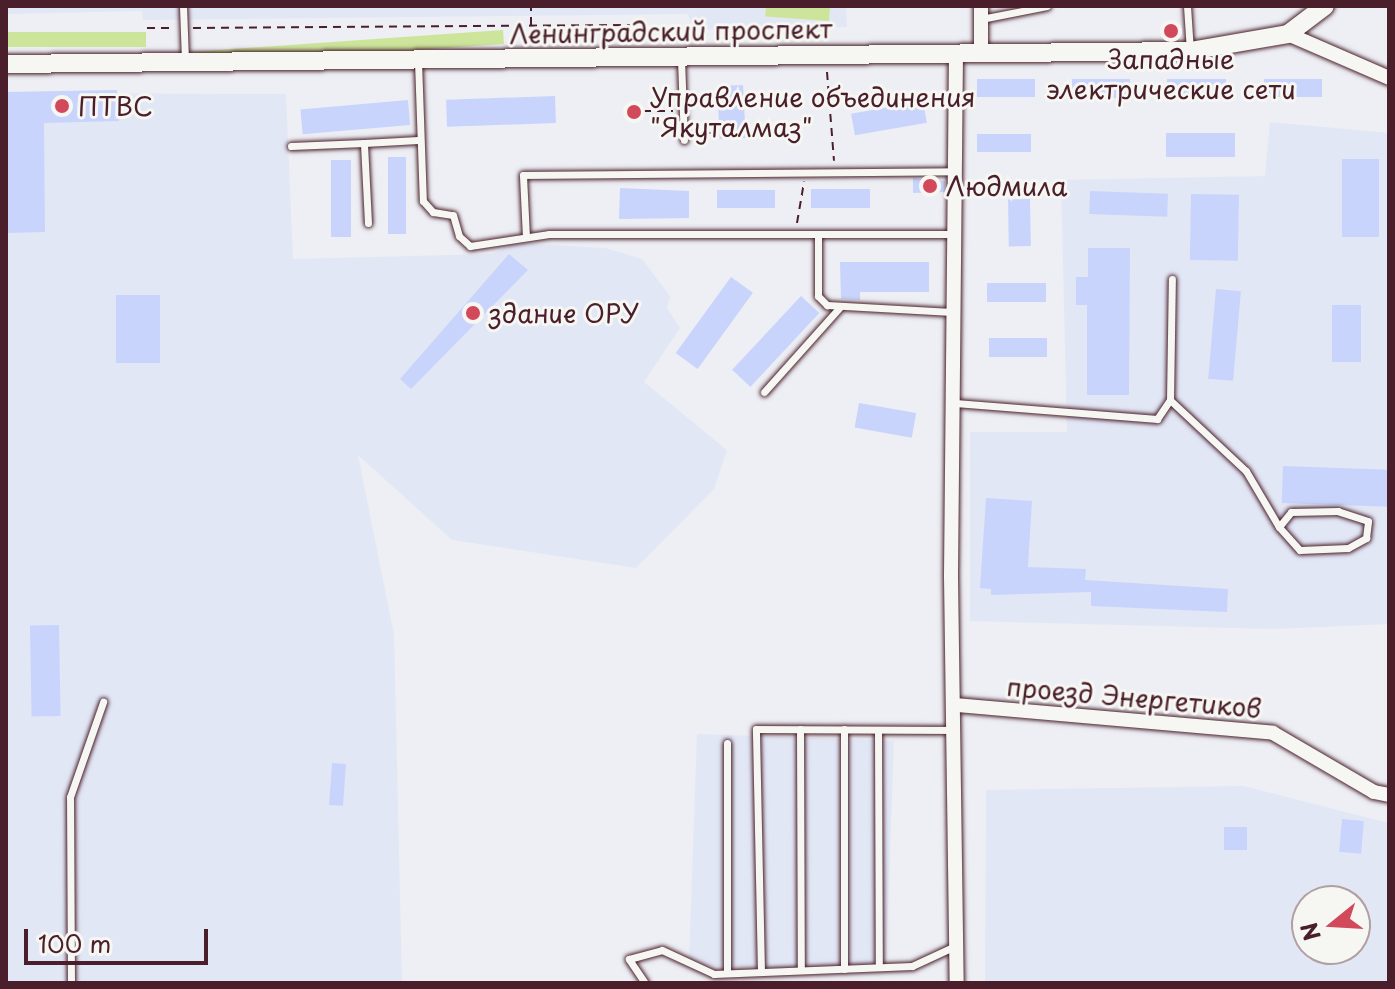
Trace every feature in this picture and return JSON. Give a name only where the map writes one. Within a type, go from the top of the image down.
[{"type":"main road","name":"Ленинградский проспект","points":[[6,64],[1190,51],[1288,34],[1325,6]]},
{"type":"street","points":[[981,12],[981,53]]},
{"type":"street","points":[[1288,34],[1389,78]]},
{"type":"street","points":[[956,53],[957,983]]},
{"type":"street","name":"проезд Энергетиков","points":[[956,705],[1273,733],[1374,792],[1389,795]]},
{"type":"lane","points":[[183,6],[185,62]]},
{"type":"lane","points":[[981,12],[1047,6]]},
{"type":"lane","points":[[1187,6],[1190,51]]},
{"type":"lane","points":[[681,56],[684,136]]},
{"type":"lane","points":[[418,59],[418,140],[423,201],[433,212],[453,215],[459,236],[470,246],[526,237],[955,234]]},
{"type":"lane","points":[[291,146],[418,140]]},
{"type":"lane","points":[[364,143],[368,223]]},
{"type":"lane","points":[[526,237],[523,175],[955,171]]},
{"type":"lane","points":[[818,237],[818,296],[839,308],[955,312]]},
{"type":"lane","points":[[955,403],[1157,419],[1170,400],[1172,279]]},
{"type":"lane","points":[[764,392],[839,308]]},
{"type":"lane","points":[[1170,400],[1246,471],[1279,527],[1300,550],[1348,548],[1366,538],[1368,521],[1338,511],[1291,512],[1279,527]]},
{"type":"lane","points":[[71,983],[70,797],[103,702]]},
{"type":"lane","points":[[761,972],[756,729],[956,730]]},
{"type":"lane","points":[[800,729],[801,970]]},
{"type":"lane","points":[[844,729],[844,969]]},
{"type":"lane","points":[[878,730],[879,967]]},
{"type":"lane","points":[[727,743],[727,973]]},
{"type":"lane","points":[[645,983],[629,959],[662,950],[714,974],[912,966],[957,945]]},
{"type":"path","points":[[531,6],[531,25]]},
{"type":"path","points":[[147,28],[630,25]]},
{"type":"path","points":[[827,67],[834,166]]},
{"type":"path","points":[[643,111],[683,111]]},
{"type":"path","points":[[684,136],[720,133]]},
{"type":"path","points":[[797,221],[806,174]]},
{"type":"shaded area","points":[[6,6],[846,6],[847,27],[693,30],[688,14],[143,20],[142,11],[6,14]]},
{"type":"shaded area","points":[[6,93],[286,94],[293,259],[491,254],[517,243],[606,248],[642,259],[670,296],[667,308],[680,328],[644,382],[727,450],[714,489],[636,568],[452,540],[358,455],[394,635],[402,983],[6,983]]},
{"type":"shaded area","points":[[1270,122],[1389,133],[1389,624],[1276,629],[970,621],[970,432],[1067,432],[1061,180],[1265,176]]},
{"type":"shaded area","points":[[697,734],[894,741],[886,972],[689,965]]},
{"type":"shaded area","points":[[1243,786],[1389,823],[1389,983],[985,983],[986,790]]},
{"type":"green space","points":[[766,6],[830,7],[829,21],[765,17]]},
{"type":"green space","points":[[503,30],[504,44],[151,69],[150,55]]},
{"type":"green space","points":[[6,32],[146,32],[146,47],[6,47]]},
{"type":"building","points":[[977,79],[1035,79],[1035,97],[977,97]]},
{"type":"building","points":[[1072,79],[1130,79],[1130,98],[1072,98]]},
{"type":"building","points":[[1167,79],[1226,79],[1226,97],[1167,97]]},
{"type":"building","points":[[1264,79],[1322,79],[1322,97],[1264,97]]},
{"type":"building","points":[[743,85],[746,138],[720,139],[717,86]]},
{"type":"building","points":[[117,90],[119,121],[44,123],[45,232],[6,233],[6,92]]},
{"type":"building","points":[[555,96],[556,123],[447,127],[446,100]]},
{"type":"building","points":[[408,100],[410,125],[303,134],[300,109]]},
{"type":"building","points":[[923,101],[927,123],[855,135],[851,114]]},
{"type":"building","points":[[1166,133],[1235,133],[1235,157],[1166,157]]},
{"type":"building","points":[[977,134],[1031,134],[1031,152],[977,152]]},
{"type":"building","points":[[388,157],[406,157],[406,234],[388,234]]},
{"type":"building","points":[[1342,159],[1379,159],[1379,237],[1342,237]]},
{"type":"building","points":[[331,160],[351,160],[351,237],[331,237]]},
{"type":"building","name":"Людмила","points":[[913,178],[945,181],[945,192],[913,193]]},
{"type":"building","points":[[620,188],[689,191],[689,218],[619,219]]},
{"type":"building","points":[[811,189],[870,189],[870,208],[811,208]]},
{"type":"building","points":[[717,190],[775,190],[775,208],[717,208]]},
{"type":"building","points":[[1090,191],[1168,194],[1167,217],[1089,214]]},
{"type":"building","points":[[1191,194],[1239,195],[1238,261],[1190,260]]},
{"type":"building","points":[[1008,199],[1030,199],[1031,246],[1009,246]]},
{"type":"building","points":[[1088,248],[1130,248],[1129,395],[1087,395],[1087,305],[1076,305],[1076,277],[1088,277]]},
{"type":"building","name":"здание ОРУ","points":[[509,254],[528,270],[411,389],[400,379]]},
{"type":"building","points":[[840,262],[929,262],[929,292],[860,292],[860,300],[841,299]]},
{"type":"building","points":[[731,277],[753,293],[698,369],[676,353]]},
{"type":"building","points":[[987,283],[1046,283],[1046,302],[987,302]]},
{"type":"building","points":[[1216,289],[1241,291],[1233,381],[1208,379]]},
{"type":"building","points":[[116,295],[160,295],[160,363],[116,363]]},
{"type":"building","points":[[801,296],[819,313],[750,387],[732,370]]},
{"type":"building","points":[[1332,305],[1361,305],[1361,362],[1332,362]]},
{"type":"building","points":[[989,338],[1047,338],[1047,357],[989,357]]},
{"type":"building","points":[[859,403],[916,413],[912,438],[855,428]]},
{"type":"building","points":[[1283,466],[1389,470],[1388,507],[1282,503]]},
{"type":"building","points":[[986,498],[1032,501],[1028,567],[1086,569],[1085,580],[1228,589],[1227,612],[1091,606],[1091,592],[991,595],[991,589],[980,588]]},
{"type":"building","points":[[59,625],[61,716],[32,716],[30,626]]},
{"type":"building","points":[[332,763],[346,764],[343,806],[329,805]]},
{"type":"building","points":[[1342,819],[1364,821],[1361,854],[1339,852]]},
{"type":"building","points":[[1224,827],[1247,827],[1247,850],[1224,850]]},
{"type":"place","name":"Западные электрические сети","points":[[1171,31]]},
{"type":"place","name":"ПТВС","points":[[62,106]]},
{"type":"place","name":"Управление объединения \"Якуталмаз\"","points":[[634,112]]},
{"type":"place","name":"Людмила","points":[[930,186]]},
{"type":"place","name":"здание ОРУ","points":[[473,313]]}]
